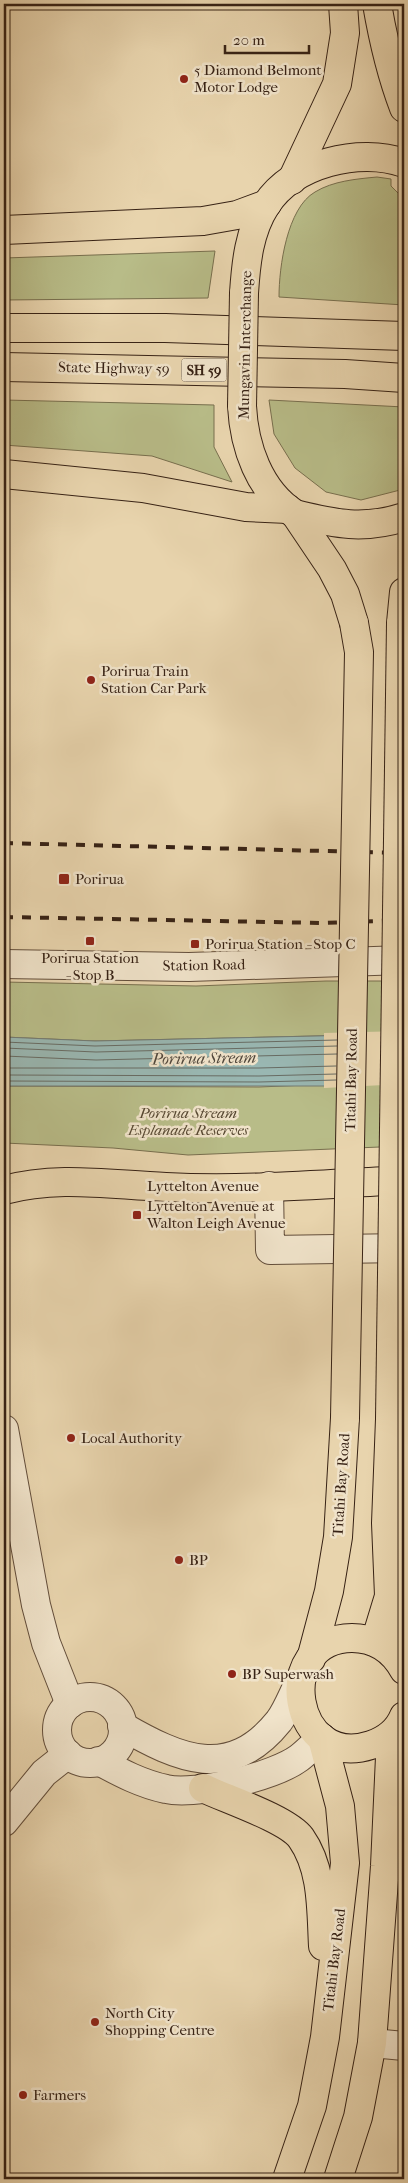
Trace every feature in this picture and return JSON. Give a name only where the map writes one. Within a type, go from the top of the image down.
[{"type":"main road","points":[[292,180],[337,84],[345,34],[343,4]]},
{"type":"main road","points":[[377,4],[383,38],[396,88],[404,108]]},
{"type":"main road","name":"Mungavin Interchange","points":[[291,512],[270,490],[248,449],[243,428],[244,293],[250,243],[267,204],[292,180],[320,165],[342,158],[370,156],[404,163]]},
{"type":"main road","points":[[4,230],[202,221],[237,215],[267,204]]},
{"type":"main road","points":[[4,328],[165,328],[404,336]]},
{"type":"main road","name":"State Highway 59","points":[[4,367],[345,374],[404,378]]},
{"type":"main road","points":[[4,474],[143,488],[246,507],[291,512],[353,525],[383,523],[404,517]]},
{"type":"main road","name":"Titahi Bay Road","points":[[287,2179],[312,2106],[325,2037],[345,1863],[340,1806],[322,1738],[310,1726],[302,1710],[299,1693],[330,1591],[338,1537],[345,1418],[359,652],[346,594],[332,569],[291,512]]},
{"type":"main road","points":[[381,1644],[389,1596],[386,1522],[390,1419],[401,623],[404,592]]},
{"type":"main road","name":"Lyttelton Avenue","points":[[4,1190],[30,1183],[64,1181],[166,1187],[269,1186],[404,1180]]},
{"type":"main road","points":[[390,1419],[404,1449]]},
{"type":"main road","points":[[381,1644],[404,1622]]},
{"type":"main road","points":[[306,1668],[320,1649],[333,1642],[347,1638],[362,1638],[381,1644],[398,1659],[404,1670]]},
{"type":"main road","points":[[322,1738],[334,1745],[364,1748],[378,1743],[398,1725]]},
{"type":"main road","points":[[338,2179],[358,2117],[372,2043],[398,1725]]},
{"type":"main road","points":[[202,1788],[282,1823],[301,1837],[314,1862],[320,1894],[327,2012]]},
{"type":"street","name":"Station Road","points":[[4,964],[189,967],[404,960]]},
{"type":"street","points":[[269,1186],[270,1250],[404,1248]]},
{"type":"street","points":[[4,1428],[36,1604],[46,1643],[70,1704]]},
{"type":"street","points":[[122,1726],[151,1743],[180,1755],[211,1761],[235,1754],[257,1744],[280,1720],[306,1668]]},
{"type":"street","points":[[88,1697],[107,1702],[120,1716],[122,1735],[114,1752],[99,1761],[88,1763],[77,1760],[68,1754],[62,1747],[57,1728],[63,1711],[70,1704],[88,1697]]},
{"type":"street","points":[[99,1761],[128,1777],[168,1790],[202,1788],[267,1774],[298,1759],[322,1738]]},
{"type":"street","points":[[8,1810],[44,1773],[68,1754]]},
{"type":"street","points":[[372,2043],[404,2046]]},
{"type":"green space","points":[[377,177],[391,179],[391,186],[404,199],[404,305],[279,297],[286,239],[291,224],[305,200],[329,185]]},
{"type":"green space","points":[[215,251],[208,298],[4,300],[4,258]]},
{"type":"green space","points":[[4,400],[214,405],[214,447],[232,482],[152,456],[4,445]]},
{"type":"green space","points":[[269,400],[404,407],[404,489],[361,500],[326,492],[295,468],[274,434]]},
{"type":"green space","points":[[326,981],[404,981],[404,1034],[95,1041],[4,1037],[4,982],[196,986]]},
{"type":"green space","name":"Porirua Stream Esplanade Reserves","points":[[404,1081],[404,1146],[188,1155],[113,1148],[4,1143],[4,1086],[259,1087]]},
{"type":"water","name":"Porirua Stream","points":[[404,1034],[324,1086],[4,1086],[4,1037],[95,1041]]},
{"type":"pier","points":[[404,1031],[404,1084],[324,1088],[324,1033]]},
{"type":"railway","points":[[4,843],[404,853]]},
{"type":"railway","points":[[4,917],[324,923],[404,920]]},
{"type":"place","name":"5 Diamond Belmont Motor Lodge","points":[[184,79]]},
{"type":"place","name":"Porirua Train Station Car Park","points":[[91,680]]},
{"type":"place","name":"Porirua","points":[[64,879]]},
{"type":"place","name":"Porirua Station - Stop B","points":[[90,941]]},
{"type":"place","name":"Porirua Station - Stop C","points":[[195,944]]},
{"type":"place","name":"Lyttelton Avenue at Walton Leigh Avenue","points":[[137,1215]]},
{"type":"place","name":"Local Authority","points":[[71,1438]]},
{"type":"place","name":"BP","points":[[179,1560]]},
{"type":"place","name":"BP Superwash","points":[[232,1674]]},
{"type":"place","name":"North City Shopping Centre","points":[[95,2022]]},
{"type":"place","name":"Farmers","points":[[23,2095]]}]
